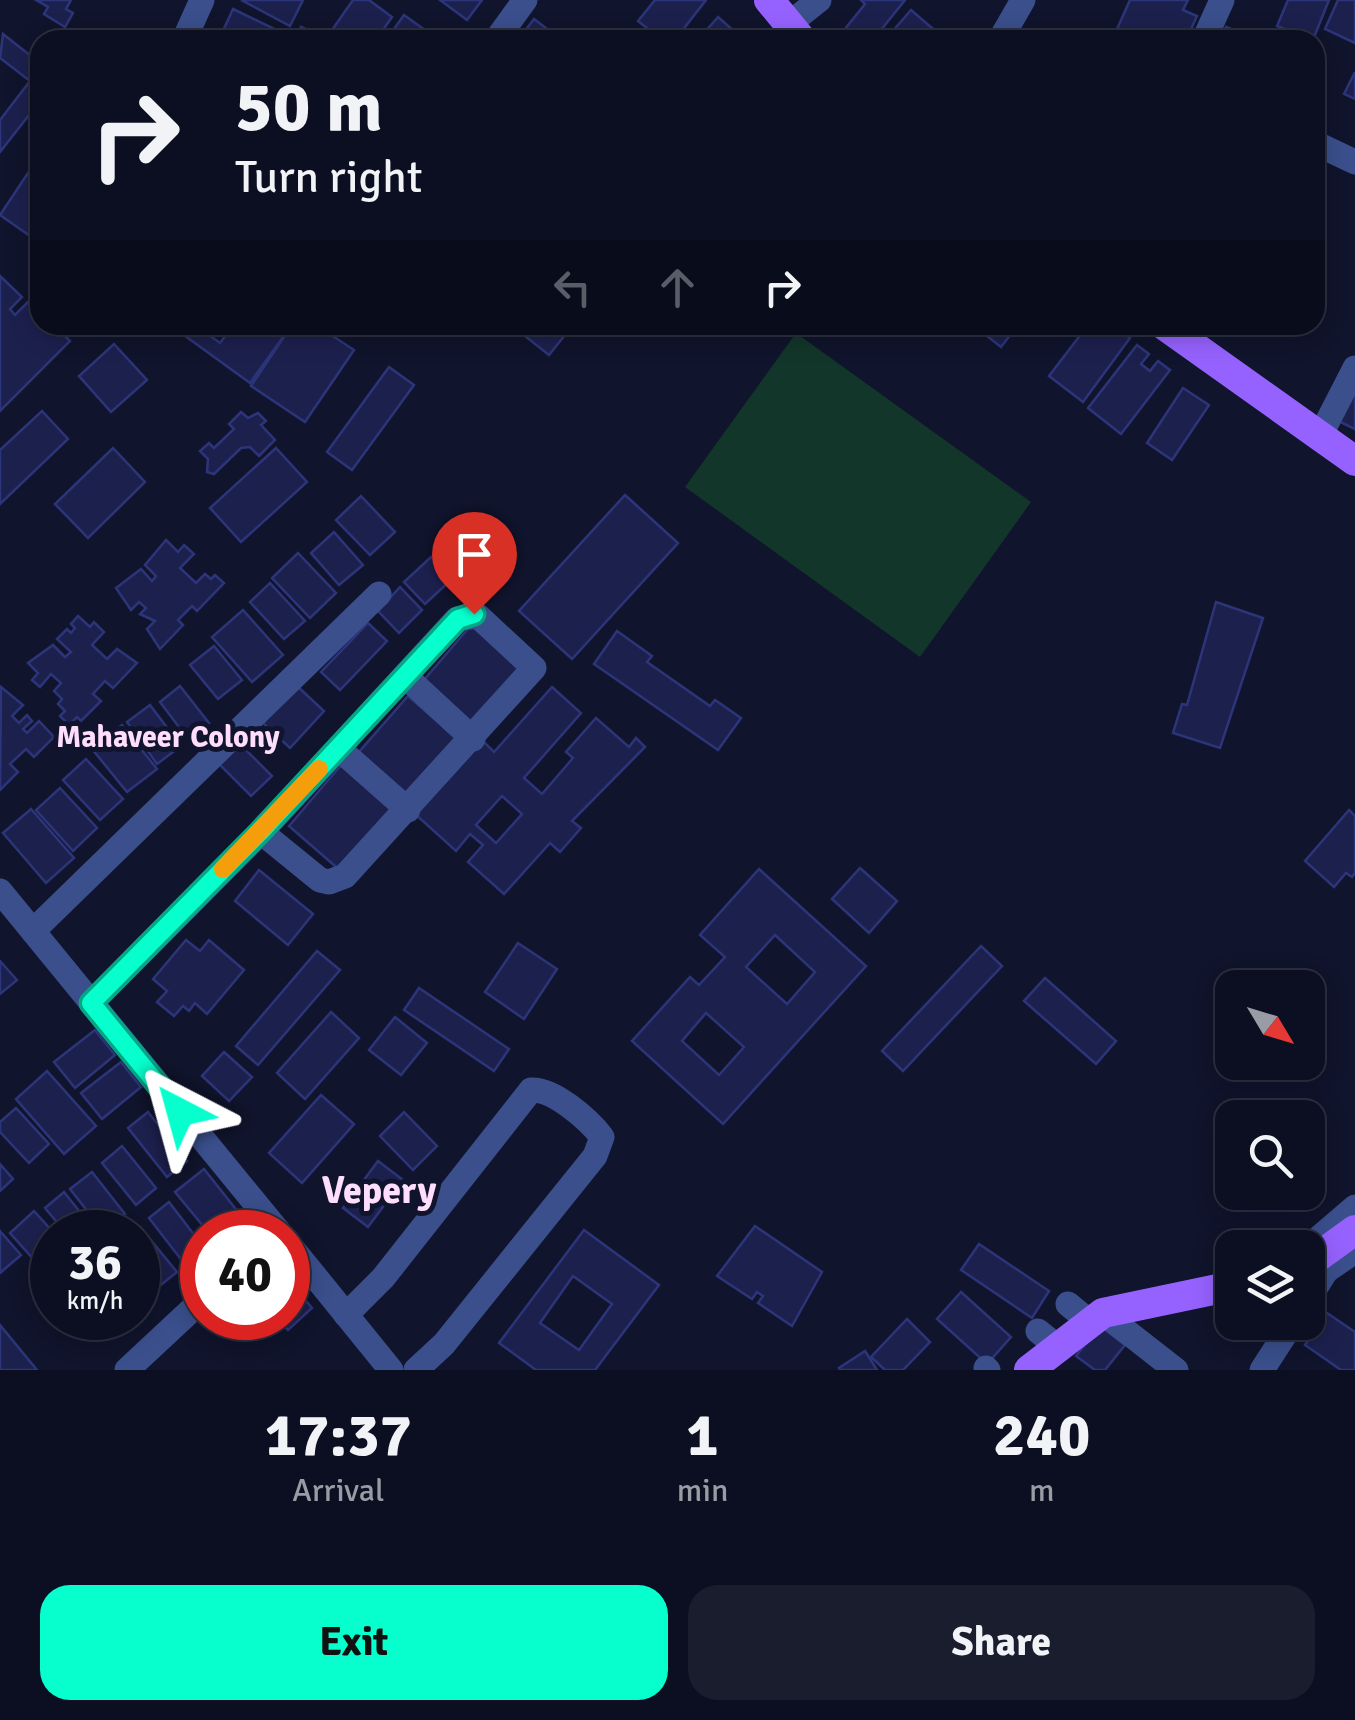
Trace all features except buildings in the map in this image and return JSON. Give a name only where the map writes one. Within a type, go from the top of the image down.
[{"type":"main road","points":[[1178,335],[1355,461]]},
{"type":"main road","points":[[1039,1350],[1087,1314],[1215,1289]]},
{"type":"street","points":[[188,30],[202,0]]},
{"type":"street","points":[[503,30],[524,0]]},
{"type":"street","points":[[787,21],[819,0]]},
{"type":"street","points":[[1006,30],[1023,0]]},
{"type":"street","points":[[1208,30],[1222,0]]},
{"type":"street","points":[[1325,148],[1355,162]]},
{"type":"street","points":[[1320,436],[1355,368]]},
{"type":"street","points":[[32,932],[378,594]]},
{"type":"street","points":[[91,1003],[260,832],[458,619],[474,614],[489,623],[534,668],[353,870],[329,882],[260,832]]},
{"type":"street","points":[[405,676],[473,739]]},
{"type":"street","points":[[338,748],[408,810]]},
{"type":"street","points":[[0,891],[260,1210]]},
{"type":"street","points":[[346,1315],[383,1278],[531,1090],[546,1092],[595,1128],[602,1137],[595,1156],[444,1344],[416,1370]]},
{"type":"street","points":[[1328,1255],[1355,1207]]},
{"type":"street","points":[[310,1270],[391,1370]]},
{"type":"street","points":[[1087,1314],[1176,1370]]},
{"type":"street","points":[[128,1370],[180,1321]]},
{"type":"street","points":[[1262,1370],[1281,1340]]},
{"type":"green space","points":[[795,335],[799,335],[1031,502],[920,657],[685,487]]},
{"type":"slow traffic","points":[[223,869],[319,769]]},
{"type":"district","name":"Mahaveer Colony","points":[[168,737]]},
{"type":"district","name":"Vepery","points":[[379,1190]]},
{"type":"route","points":[[180,1112],[91,1003],[147,942],[260,832],[458,619],[474,614]]}]
